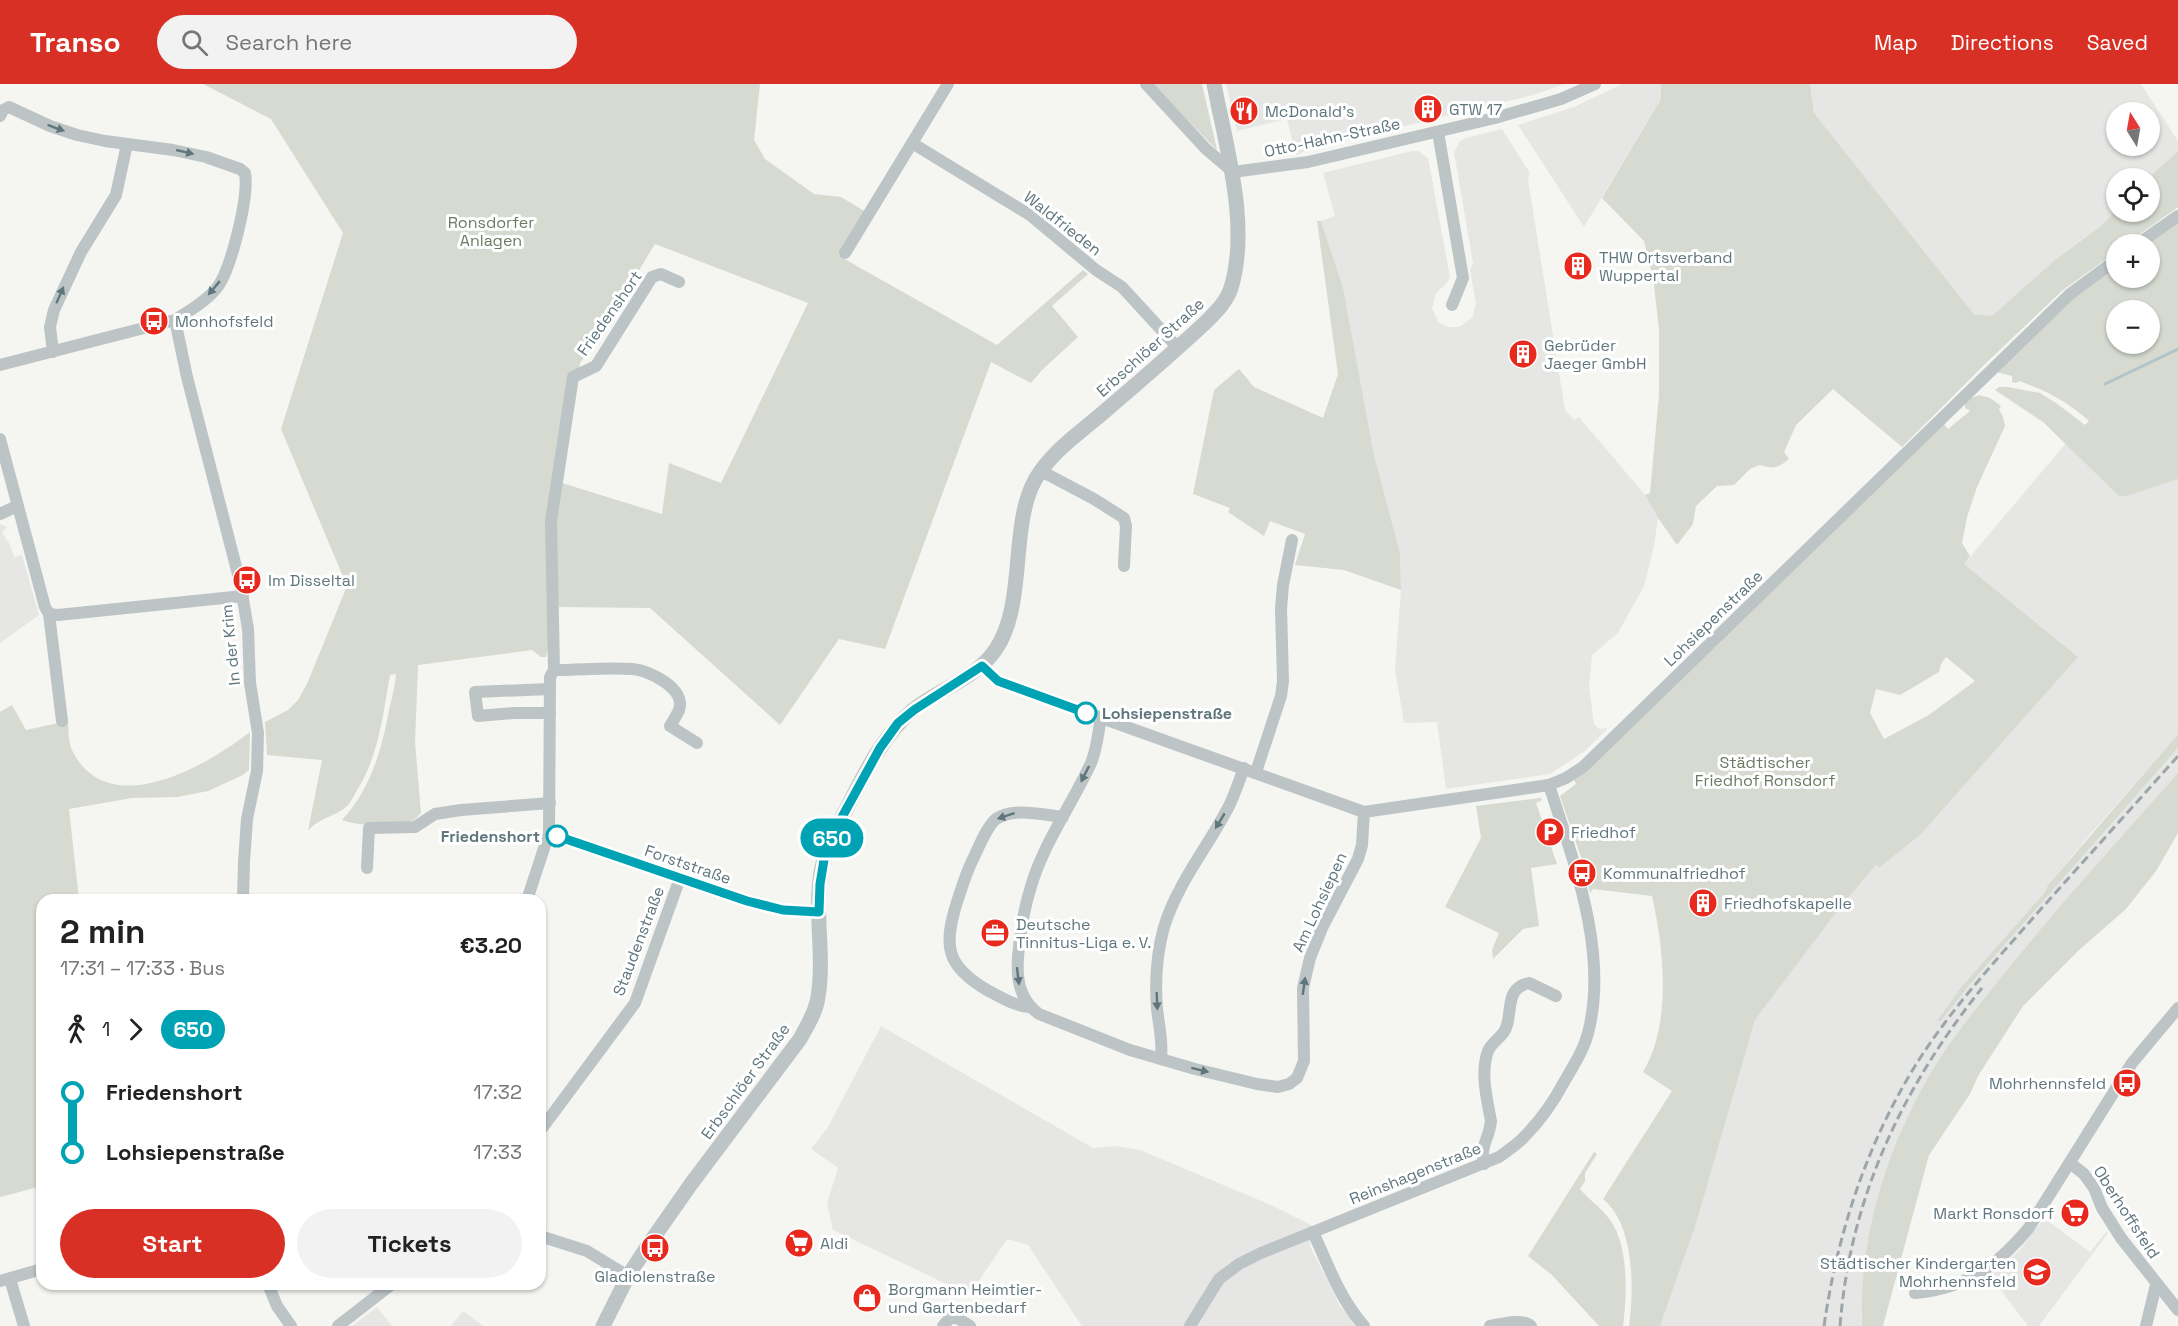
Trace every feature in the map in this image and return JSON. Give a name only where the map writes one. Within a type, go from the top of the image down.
[{"type":"street","points":[[845,253],[948,84]]},
{"type":"street","points":[[1146,84],[1206,149],[1233,172]]},
{"type":"street","name":"Erbschlöer Straße","points":[[603,1326],[628,1276],[691,1184],[804,1032],[818,999],[821,969],[820,884],[825,854],[836,828],[880,748],[898,723],[982,666],[996,649],[1006,630],[1024,514],[1032,486],[1041,471],[1063,447],[1178,348],[1222,306],[1231,290],[1238,250],[1233,172],[1214,84]]},
{"type":"street","name":"Otto-Hahn-Straße","points":[[1233,172],[1308,162],[1438,132],[1541,105],[1595,84]]},
{"type":"street","points":[[0,365],[175,320],[196,307],[216,289],[228,267],[244,197],[245,173],[240,169],[206,157],[173,150],[91,139],[50,126],[9,107],[1,113]]},
{"type":"street","points":[[1438,132],[1463,278],[1452,305]]},
{"type":"street","name":"Waldfrieden","points":[[912,143],[1030,215],[1096,270],[1122,287],[1149,313],[1178,348]]},
{"type":"street","points":[[53,352],[50,327],[54,310],[81,252],[116,195],[127,144]]},
{"type":"street","points":[[2152,234],[2178,216]]},
{"type":"street","name":"Lohsiepenstraße","points":[[982,666],[998,681],[1364,812],[1549,785],[1566,778],[1582,767],[2070,294],[2106,267]]},
{"type":"street","name":"Friedenshort","points":[[529,894],[549,833],[550,677],[554,670],[551,521],[573,377],[596,366],[652,277],[661,274],[679,282]]},
{"type":"street","name":"In der Krim","points":[[175,320],[187,377],[243,596],[248,629],[250,683],[258,733],[257,771],[247,819],[243,894]]},
{"type":"street","points":[[0,439],[45,607],[49,614],[62,721]]},
{"type":"street","points":[[1041,471],[1124,518],[1126,526],[1124,566]]},
{"type":"street","points":[[0,514],[17,506]]},
{"type":"street","points":[[1161,1059],[1157,970],[1164,929],[1178,890],[1250,770],[1281,696],[1283,681],[1281,609],[1283,585],[1292,540]]},
{"type":"street","points":[[49,614],[58,615],[243,596]]},
{"type":"street","points":[[554,670],[635,669],[651,675],[668,684],[679,696],[679,710],[670,726],[697,743]]},
{"type":"street","points":[[550,689],[475,692],[478,716],[514,712],[550,713]]},
{"type":"street","points":[[1029,1007],[1020,990],[1016,971],[1030,889],[1045,852],[1092,760],[1101,718]]},
{"type":"street","name":"Reinshagenstraße","points":[[1190,1326],[1219,1279],[1246,1260],[1499,1157],[1524,1137],[1558,1094],[1584,1047],[1593,1013],[1595,992],[1594,961],[1588,920],[1580,885],[1549,785]]},
{"type":"street","points":[[367,868],[369,828],[415,826],[435,814],[461,810],[550,803]]},
{"type":"street","name":"Am Lohsiepen","points":[[1063,817],[1011,813],[994,820],[965,875],[951,921],[951,956],[960,970],[971,980],[1021,1007],[1029,1007],[1066,1026],[1130,1050],[1195,1069],[1278,1087],[1289,1084],[1297,1078],[1304,1061],[1303,988],[1310,958],[1322,928],[1358,859],[1362,845],[1364,812]]},
{"type":"street","name":"Forststraße","points":[[549,833],[747,901],[783,910],[819,912]]},
{"type":"street","name":"Staudenstraße","points":[[546,1123],[634,1003],[680,878]]},
{"type":"street","points":[[1484,1164],[1482,1151],[1491,1121],[1485,1067],[1488,1051],[1507,1026],[1510,1000],[1517,988],[1529,983],[1556,996]]},
{"type":"street","points":[[1915,1293],[1940,1290],[1972,1278],[2009,1251],[2028,1229],[2132,1063],[2178,1008]]},
{"type":"street","name":"Oberhoffsfeld","points":[[2070,1163],[2084,1174],[2115,1228],[2156,1285],[2178,1310]]},
{"type":"street","points":[[1313,1232],[1350,1311],[1364,1326]]},
{"type":"street","points":[[546,1238],[586,1251],[628,1276]]},
{"type":"street","points":[[24,1326],[5,1280],[36,1271]]},
{"type":"street","points":[[2146,1326],[2156,1285]]},
{"type":"street","points":[[270,1290],[277,1306],[291,1326]]},
{"type":"street","points":[[338,1326],[384,1290]]},
{"type":"street","points":[[944,1324],[951,1317],[970,1326]]},
{"type":"street","points":[[1490,1326],[1523,1322],[1531,1326]]},
{"type":"shaded area","points":[[1226,84],[1564,84],[1533,95],[1310,149],[1296,155],[1287,119],[1237,131]]},
{"type":"shaded area","points":[[1622,84],[1661,84],[1661,99],[1584,227],[1518,125],[1574,107]]},
{"type":"shaded area","points":[[1810,84],[2141,84],[2153,102],[2106,102],[2106,156],[2160,156],[2160,113],[2178,141],[2178,151],[2159,168],[2106,168],[2106,221],[2056,259],[1992,316],[1974,314],[1814,113]]},
{"type":"shaded area","points":[[1502,129],[1530,173],[1528,180],[1565,410],[1574,420],[1579,417],[1645,495],[1658,518],[1644,586],[1618,633],[1592,655],[1589,686],[1594,724],[1599,729],[1608,728],[1585,751],[1550,774],[1446,789],[1437,722],[1404,723],[1395,669],[1401,590],[1400,553],[1374,455],[1343,287],[1321,221],[1335,216],[1323,173],[1412,151],[1418,151],[1428,158],[1450,277],[1436,293],[1432,308],[1439,323],[1449,327],[1459,327],[1472,318],[1476,303],[1470,270],[1473,263],[1454,152],[1460,141],[1466,138]]},
{"type":"shaded area","points":[[2066,443],[2119,496],[2178,479],[2178,734],[2087,838],[2048,885],[2045,892],[1962,986],[1937,1021],[1941,1021],[1971,983],[2178,748],[2178,773],[2027,945],[1975,1010],[1926,1081],[1904,1125],[1861,1314],[1862,1326],[1660,1326],[1696,1224],[1755,1020],[1841,906],[1876,865],[2078,657],[1964,564]]},
{"type":"shaded area","points":[[0,524],[7,527],[2,533],[14,557],[22,555],[39,615],[0,643]]},
{"type":"shaded area","points":[[881,1026],[1093,1148],[1114,1146],[1140,1150],[1271,1205],[1311,1225],[1310,1246],[1340,1306],[1359,1326],[1082,1326],[1028,1245],[1007,1239],[972,1291],[960,1283],[953,1287],[833,1230],[827,1203],[838,1168],[811,1149],[828,1127]]},
{"type":"shaded area","name":"Städtischer Kindergarten Mohrhennsfeld","points":[[2044,1218],[2090,1252],[2107,1231],[2108,1233],[2039,1326],[2028,1326],[1990,1276],[2019,1251]]},
{"type":"shaded area","points":[[377,1307],[392,1326],[352,1326]]},
{"type":"shaded area","points":[[463,1311],[483,1326],[451,1326]]},
{"type":"green space","name":"Ronsdorfer Anlagen","points":[[203,84],[760,84],[754,140],[765,159],[814,194],[841,197],[866,212],[839,256],[997,345],[1083,270],[1088,274],[1052,306],[1078,337],[1031,383],[991,362],[885,649],[839,639],[780,725],[650,608],[559,607],[546,657],[541,657],[532,650],[418,665],[415,742],[421,813],[416,818],[402,824],[385,825],[357,824],[342,820],[360,796],[373,769],[383,740],[396,674],[390,675],[376,747],[359,787],[347,806],[317,823],[308,831],[322,760],[267,755],[265,722],[288,710],[298,700],[307,684],[347,586],[281,429],[343,233],[271,119]],"holes":[[[655,244],[808,303],[721,483],[669,463],[662,514],[562,483],[580,363]]]},
{"type":"green space","points":[[1152,84],[1202,84],[1217,150]]},
{"type":"green space","points":[[1661,84],[1810,84],[1814,113],[1974,314],[1992,316],[2056,259],[2106,221],[2157,222],[2140,234],[2106,234],[2106,259],[2063,290],[1902,447],[1833,389],[1796,425],[1784,452],[1789,459],[1775,467],[1760,465],[1750,469],[1734,485],[1717,486],[1696,506],[1693,524],[1677,545],[1645,495],[1650,493],[1659,395],[1659,329],[1653,277],[1644,241],[1602,198],[1661,99]]},
{"type":"green space","points":[[2178,151],[2178,207],[2160,220],[2159,168]]},
{"type":"green space","points":[[1317,221],[1321,221],[1343,287],[1374,455],[1400,553],[1401,590],[1344,570],[1295,565],[1305,534],[1270,521],[1264,536],[1228,512],[1230,508],[1193,494],[1214,390],[1239,369],[1254,387],[1323,418],[1338,374]]},
{"type":"green space","points":[[2178,223],[2178,479],[2127,496],[2119,496],[2043,422],[1995,390],[1999,387],[2008,387],[2040,393],[2085,425],[2089,421],[2056,397],[2019,381],[2012,382],[2012,376],[1996,372],[2076,294],[2106,273],[2106,288],[2160,288],[2160,235]]},
{"type":"green space","name":"Städtischer Friedhof Ronsdorf","points":[[1979,395],[1990,398],[2001,406],[1999,409],[2005,426],[1977,487],[1967,517],[1962,543],[1970,556],[1964,564],[2078,657],[1920,835],[1880,867],[1876,865],[1841,906],[1755,1020],[1696,1224],[1660,1326],[1629,1326],[1632,1294],[1627,1241],[1614,1210],[1603,1199],[1672,1091],[1643,1072],[1652,1053],[1662,1009],[1660,939],[1652,896],[1593,889],[1590,893],[1584,866],[1560,796],[1576,784],[1574,780],[1944,424],[1948,429],[1970,411],[1965,408],[1965,403]],"holes":[[[1946,657],[1975,681],[1929,715],[1884,739],[1870,713],[1876,689],[1900,695],[1939,672]]]},
{"type":"green space","points":[[12,705],[26,730],[68,721],[71,748],[87,771],[107,782],[131,786],[157,782],[183,772],[208,760],[250,732],[249,770],[208,791],[177,797],[132,798],[69,809],[78,894],[36,894],[36,1188],[0,1197],[0,712]]},
{"type":"green space","points":[[2178,734],[2178,748],[1971,983],[1941,1021],[1937,1021],[1962,986],[2045,892],[2048,885]]},
{"type":"green space","points":[[2178,773],[2178,833],[2156,871],[2126,909],[2078,951],[2023,1006],[1978,1076],[1970,1094],[1929,1155],[1883,1326],[1862,1326],[1865,1263],[1877,1200],[1897,1140],[1925,1083],[1942,1055],[2023,950]]},
{"type":"green space","points":[[1541,798],[1542,800],[1536,803],[1557,864],[1531,868],[1539,926],[1523,929],[1493,959],[1492,950],[1499,933],[1445,907],[1481,838],[1476,806]]},
{"type":"green space","points":[[1594,1152],[1597,1154],[1585,1173],[1585,1181],[1580,1189],[1607,1216],[1621,1243],[1626,1286],[1623,1326],[1599,1326],[1552,1275],[1528,1256]]},
{"type":"waterway","points":[[2105,384],[2178,349]]},
{"type":"railway","points":[[1824,1326],[1837,1259],[1855,1194],[1880,1131],[1925,1050],[1985,973],[2178,756]]},
{"type":"railway","points":[[1840,1326],[1855,1233],[1868,1189],[1885,1146],[1927,1065],[1982,988]]},
{"type":"bus line","name":"650","points":[[557,836],[747,901],[783,910],[819,912],[820,884],[825,854],[836,828],[880,748],[898,723],[914,710],[982,666],[998,681],[1086,713]]},
{"type":"place","name":"GTW 17","points":[[1428,109]]},
{"type":"place","name":"McDonald's","points":[[1244,111]]},
{"type":"place","name":"THW Ortsverband Wuppertal","points":[[1578,266]]},
{"type":"place","name":"Monhofsfeld","points":[[154,321]]},
{"type":"place","name":"Gebrüder Jaeger GmbH","points":[[1523,354]]},
{"type":"place","name":"Im Disseltal","points":[[247,580]]},
{"type":"place","name":"Lohsiepenstraße","points":[[1086,713]]},
{"type":"place","name":"Friedhof","points":[[1550,832]]},
{"type":"place","name":"Friedenshort","points":[[557,836]]},
{"type":"place","name":"Kommunalfriedhof","points":[[1582,873]]},
{"type":"place","name":"Friedhofskapelle","points":[[1703,903]]},
{"type":"place","name":"Deutsche Tinnitus-Liga e. V.","points":[[995,933]]},
{"type":"place","name":"Mohrhennsfeld","points":[[2127,1083]]},
{"type":"place","name":"Markt Ronsdorf","points":[[2075,1213]]},
{"type":"place","name":"Aldi","points":[[799,1243]]},
{"type":"place","name":"Gladiolenstraße","points":[[655,1248]]},
{"type":"place","name":"Städtischer Kindergarten Mohrhennsfeld","points":[[2037,1272]]},
{"type":"place","name":"Borgmann Heimtier- und Gartenbedarf","points":[[867,1298]]}]
